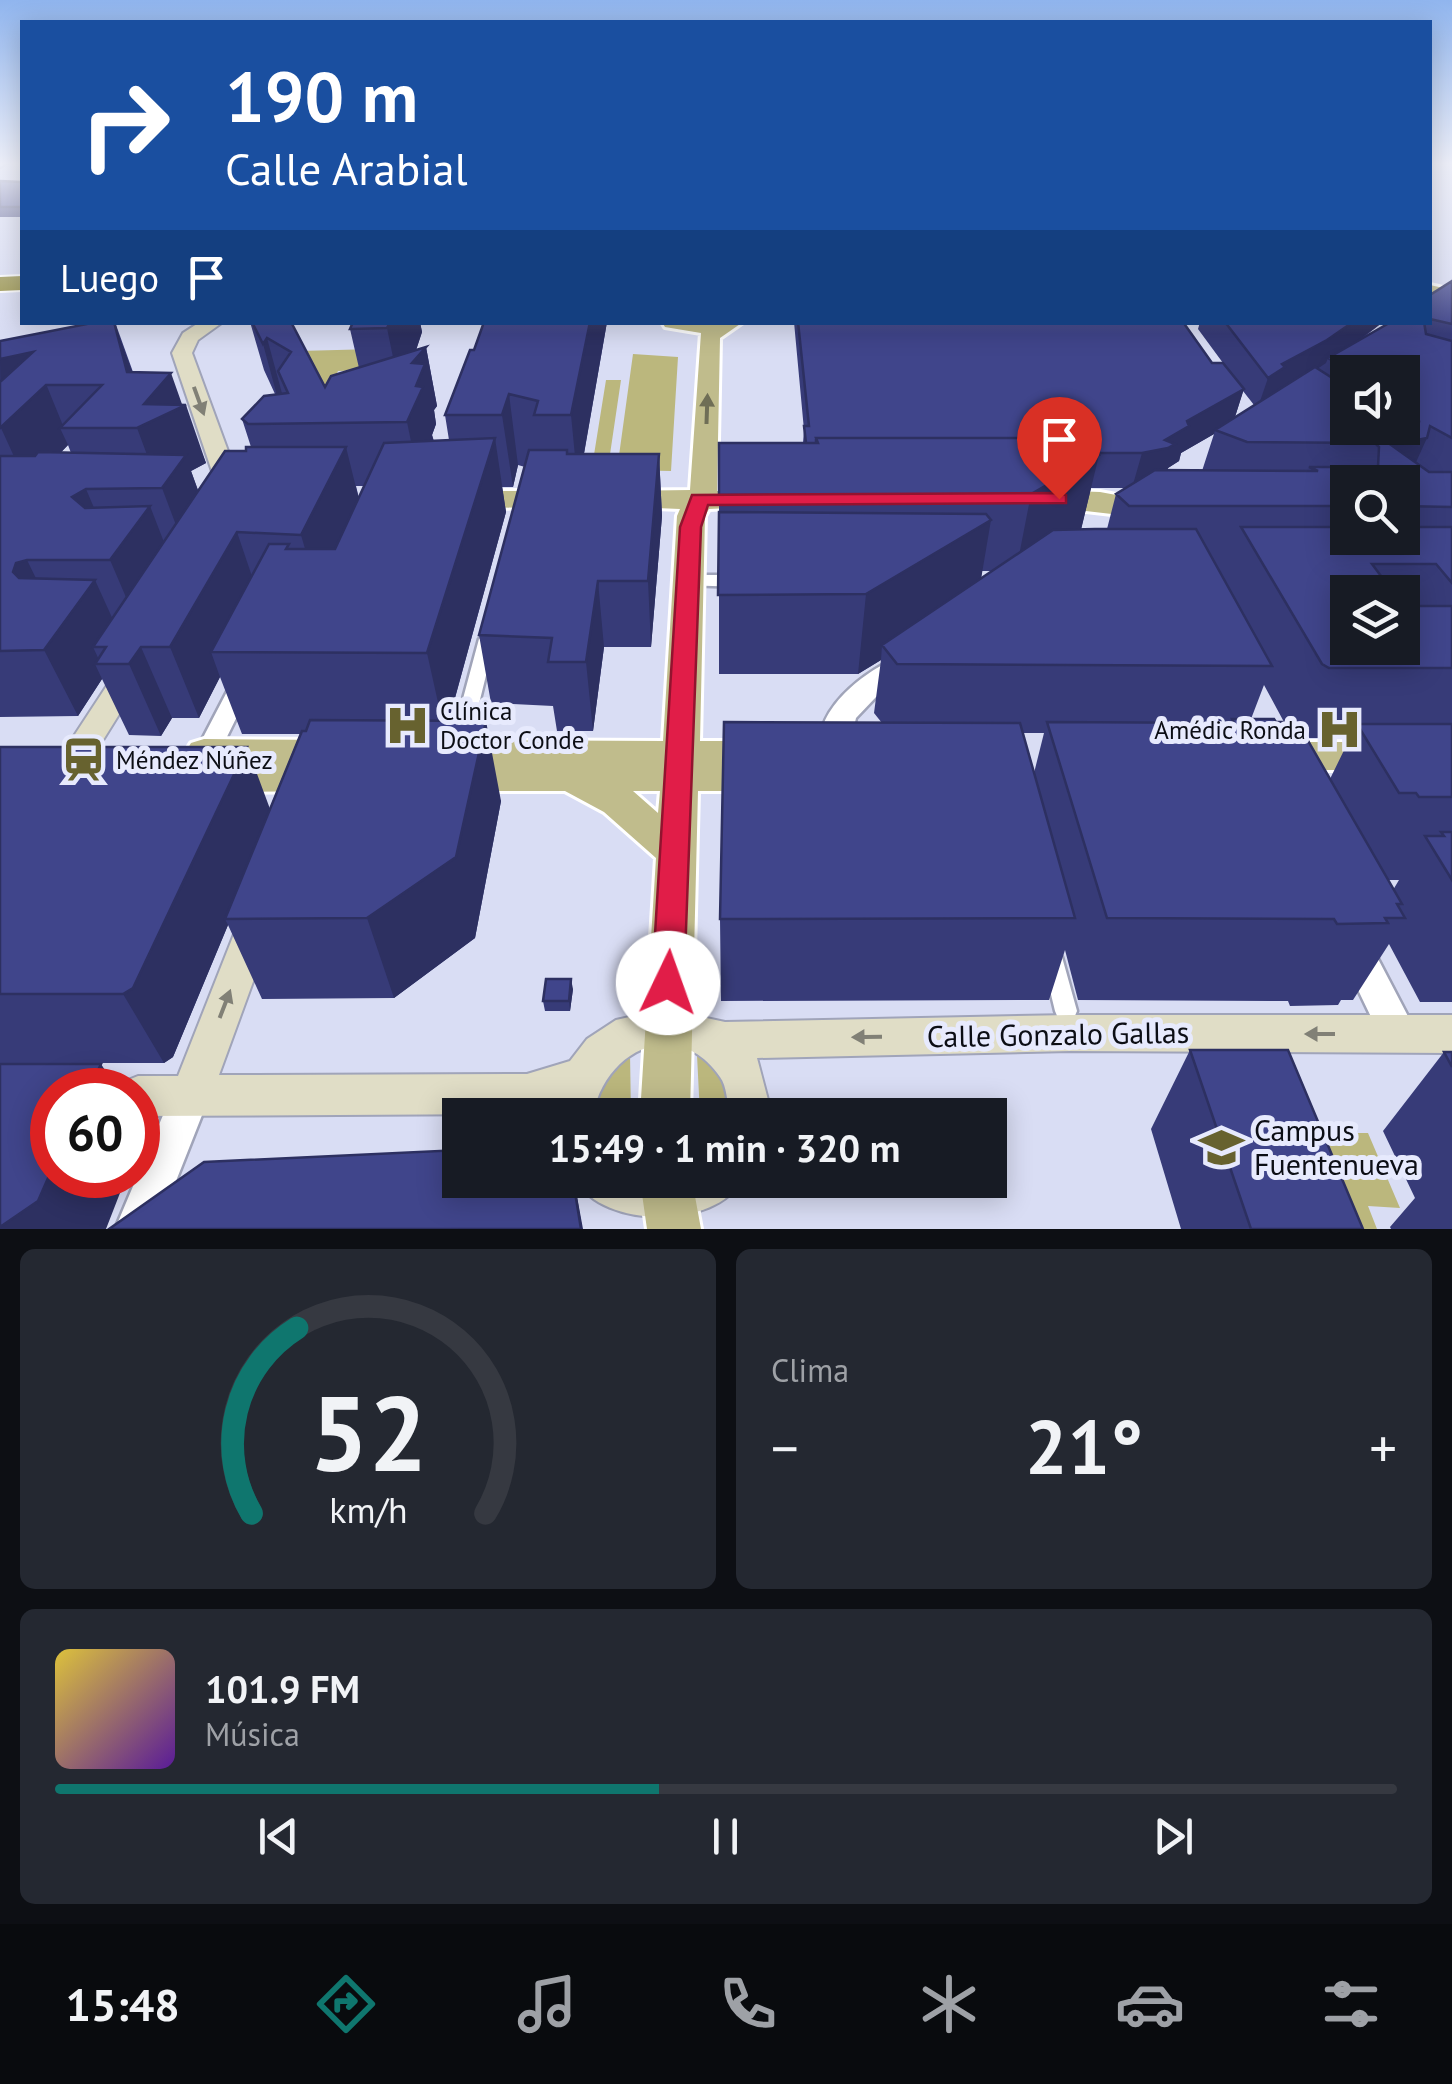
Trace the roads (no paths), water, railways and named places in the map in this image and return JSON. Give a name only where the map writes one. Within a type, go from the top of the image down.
[{"type":"main road","points":[[200,500],[239,505],[182,353],[190,337],[209,325]]},
{"type":"main road","points":[[680,325],[682,491],[695,500]]},
{"type":"main road","points":[[669,1098],[688,1033],[675,852],[688,581],[709,340],[712,331],[725,325]]},
{"type":"main road","points":[[437,500],[520,506],[783,500]]},
{"type":"main road","points":[[1016,500],[1155,500],[1186,516]]},
{"type":"main road","points":[[1092,500],[1112,510],[1116,527]]},
{"type":"main road","points":[[80,763],[143,651]]},
{"type":"main road","points":[[1452,756],[1263,765],[1452,778]]},
{"type":"main road","points":[[187,761],[307,780],[367,766]]},
{"type":"main road","points":[[679,766],[570,778],[423,766],[679,766],[835,768]]},
{"type":"main road","points":[[570,778],[618,801],[675,852]]},
{"type":"main road","points":[[191,1096],[268,892]]},
{"type":"main road","name":"Calle Gonzalo Gallas","points":[[564,1098],[614,1042],[635,1032],[1452,1034]]},
{"type":"main road","points":[[688,1033],[741,1070],[747,1098]]},
{"type":"main road","points":[[160,1096],[442,1099]]},
{"type":"main road","points":[[630,1198],[669,1204]]},
{"type":"street","points":[[1116,527],[1155,500]]},
{"type":"street","points":[[688,581],[763,581]]},
{"type":"street","points":[[462,736],[493,616]]},
{"type":"street","points":[[835,768],[837,729],[851,702],[935,645]]},
{"type":"street","points":[[187,761],[252,664]]},
{"type":"street","points":[[1338,914],[1398,1034]]},
{"type":"street","points":[[1044,928],[1066,1011]]},
{"type":"street","points":[[136,1229],[191,1096]]},
{"type":"place","name":"Clínica Doctor Conde","points":[[407,725]]},
{"type":"place","name":"Amédic Ronda","points":[[1339,730]]},
{"type":"place","name":"Méndez Núñez","points":[[83,760]]},
{"type":"place","name":"Campus Fuentenueva","points":[[1221,1148]]}]
